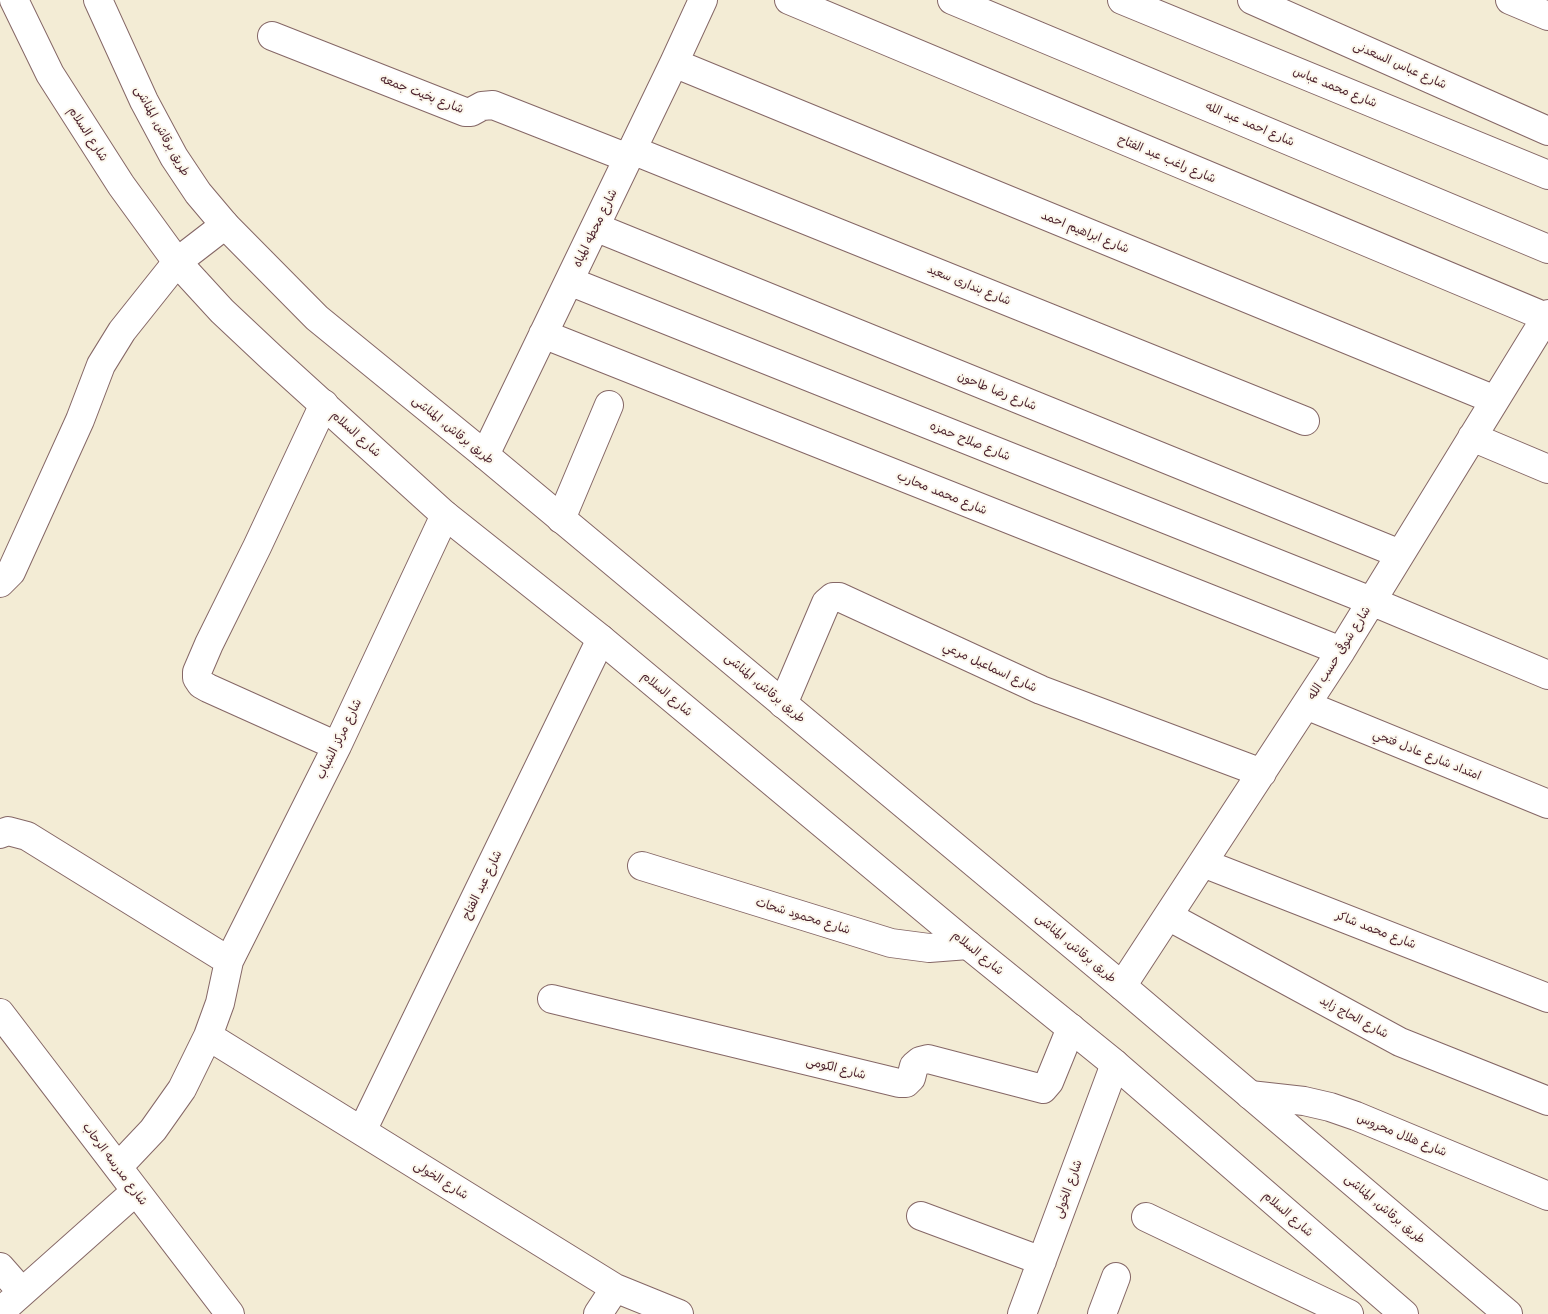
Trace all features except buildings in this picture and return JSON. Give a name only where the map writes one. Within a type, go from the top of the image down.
[{"type":"street","name":"طريق برقاش, المناشى","points":[[98,0],[144,101],[174,157],[198,193],[224,225],[317,318],[485,455],[1122,986],[1508,1314]]},
{"type":"street","name":"شارع محطه المياه","points":[[485,455],[703,0]]},
{"type":"street","name":"شارع راغب عبد الفتاح","points":[[789,0],[1547,316]]},
{"type":"street","name":"شارع احمد عبد الله","points":[[952,0],[1548,248]]},
{"type":"street","name":"شارع محمد عباس","points":[[1122,0],[1548,175]]},
{"type":"street","name":"شارع عباس السعدنى","points":[[1252,0],[1548,131]]},
{"type":"street","points":[[1510,0],[1548,16]]},
{"type":"street","name":"شارع السلام","points":[[11,6],[50,74],[121,185],[177,262],[222,312],[445,515],[601,639],[968,945],[1115,1064],[1404,1314]]},
{"type":"street","name":"شارع بخيت جمعه","points":[[272,36],[465,112],[470,112],[482,106],[493,105],[630,154]]},
{"type":"street","name":"شارع ابراهيم احمد","points":[[674,63],[1495,400]]},
{"type":"street","name":"شارع بندارى سعيد","points":[[630,154],[1305,421]]},
{"type":"street","points":[[0,583],[11,572],[80,420],[100,365],[122,331],[177,262],[224,225]]},
{"type":"street","name":"شارع رضا طاحون","points":[[595,227],[1400,554]]},
{"type":"street","name":"شارع صلاح حمزه","points":[[569,281],[1371,601],[1548,675]]},
{"type":"street","name":"شارع شوقى حسب الله","points":[[1122,986],[1341,651],[1547,316]]},
{"type":"street","name":"شارع محمد محارب","points":[[543,334],[1341,651]]},
{"type":"street","points":[[324,404],[209,644],[196,678],[208,688],[337,746]]},
{"type":"street","points":[[561,519],[609,405]]},
{"type":"street","points":[[1472,437],[1548,469]]},
{"type":"street","name":"شارع مركز الشباب","points":[[118,1167],[153,1130],[182,1089],[208,1036],[220,1003],[229,961],[337,746],[445,515]]},
{"type":"street","name":"شارع اسماعيل مرعي","points":[[783,704],[826,603],[833,597],[839,596],[1041,690],[1262,773]]},
{"type":"street","name":"شارع عبد الفتاح","points":[[362,1131],[601,639]]},
{"type":"street","name":"امتداد شارع عادل فتحي","points":[[1306,705],[1548,804]]},
{"type":"street","points":[[0,834],[8,831],[27,836],[229,961]]},
{"type":"street","name":"شارع محمد شاكر","points":[[1203,863],[1548,998]]},
{"type":"street","name":"شارع محمود شحات","points":[[642,866],[891,943],[929,948],[968,945]]},
{"type":"street","name":"شارع الحاج زايد","points":[[1168,916],[1400,1042],[1548,1101]]},
{"type":"street","name":"شارع الكومى","points":[[552,999],[899,1083],[906,1083],[911,1078],[914,1066],[920,1061],[928,1059],[1043,1089],[1049,1082],[1071,1028]]},
{"type":"street","name":"شارع مدرسه الرحاب","points":[[0,1014],[230,1314]]},
{"type":"street","name":"شارع الخولى","points":[[208,1036],[615,1288],[679,1314]]},
{"type":"street","name":"شارع الخولى","points":[[1022,1314],[1115,1064]]},
{"type":"street","name":"شارع هلال محروس","points":[[1250,1095],[1304,1101],[1356,1116],[1548,1196]]},
{"type":"street","points":[[0,1312],[136,1191]]},
{"type":"street","points":[[921,1216],[1042,1261]]},
{"type":"street","points":[[1146,1217],[1349,1314]]},
{"type":"street","points":[[0,1267],[22,1292]]},
{"type":"street","points":[[1102,1314],[1116,1277]]},
{"type":"street","points":[[598,1314],[615,1288]]}]
